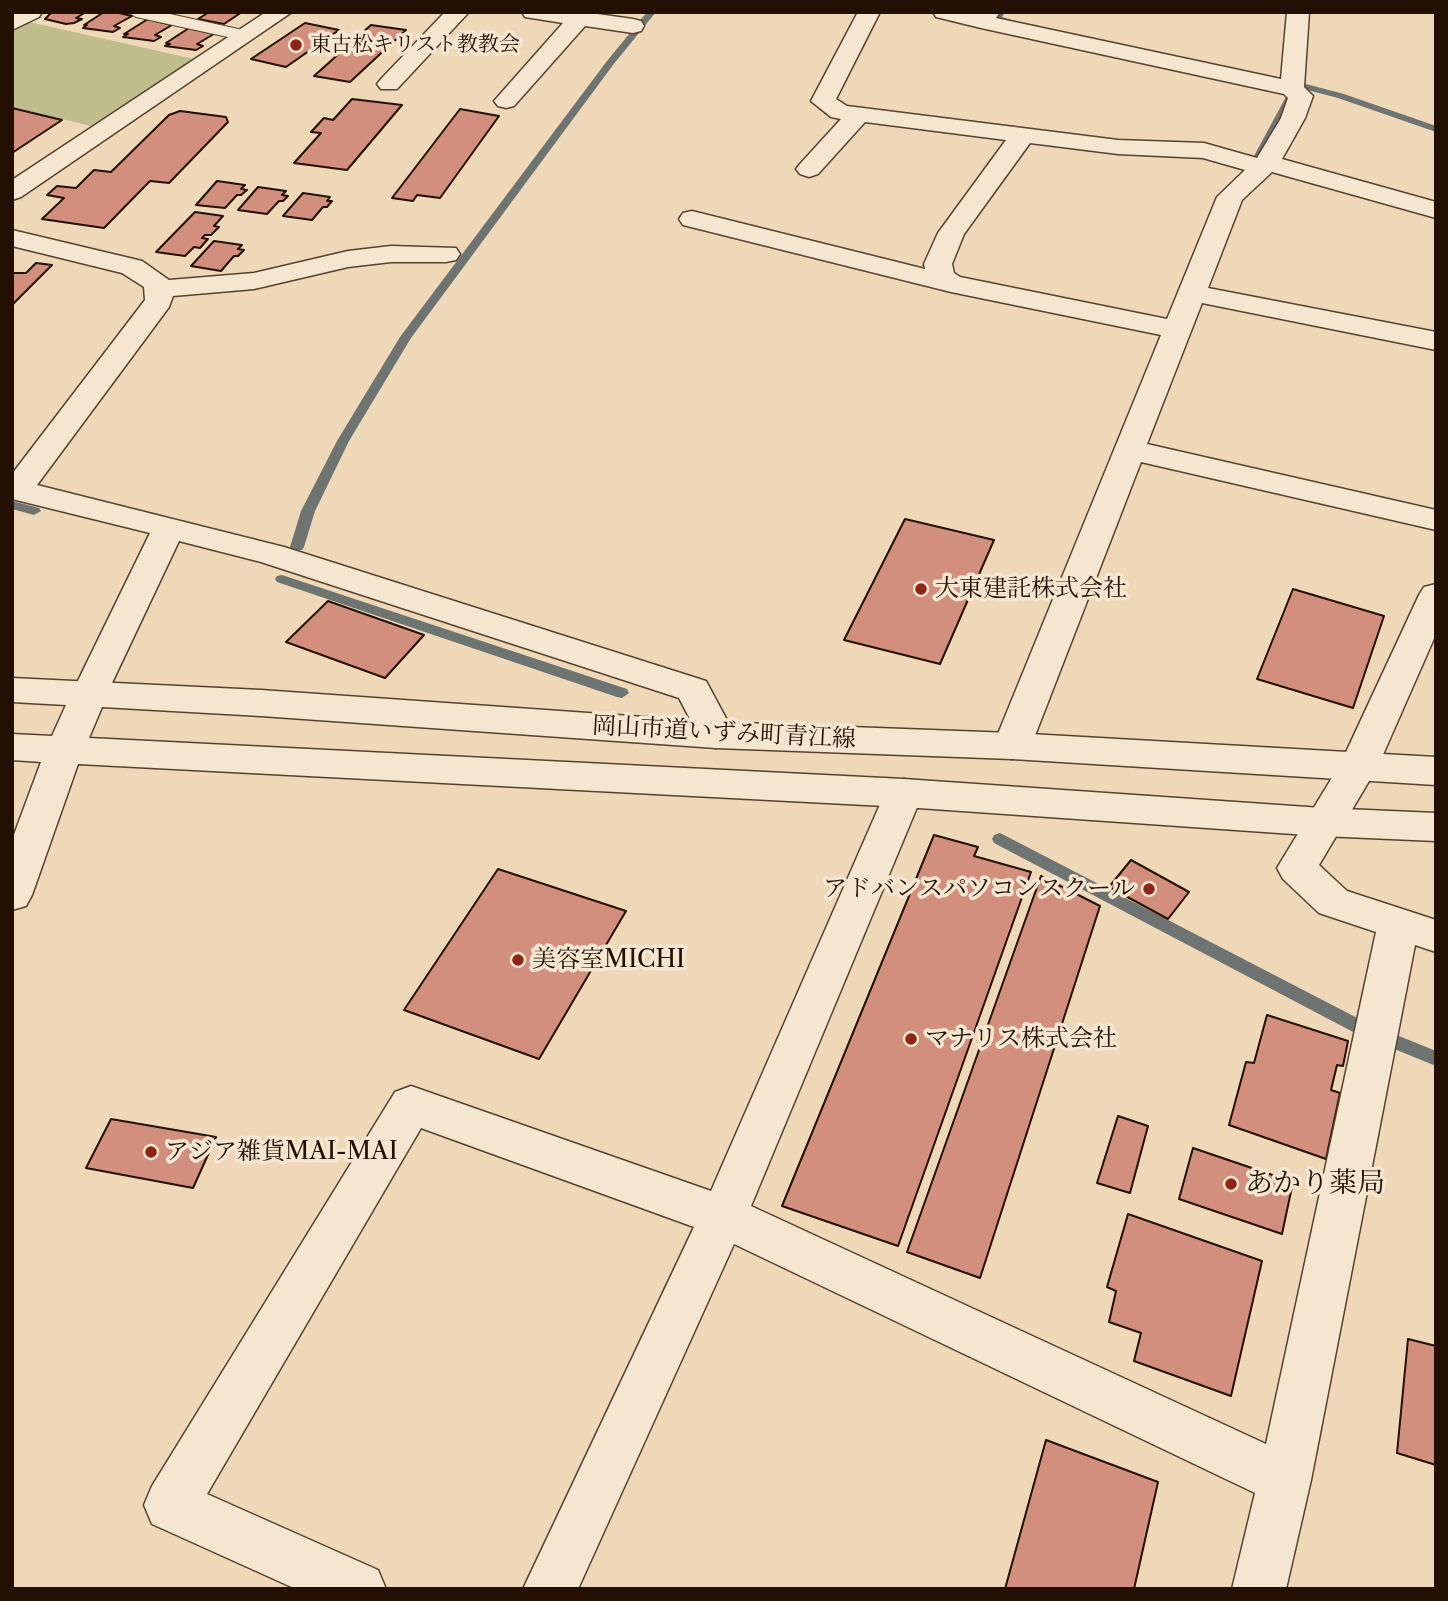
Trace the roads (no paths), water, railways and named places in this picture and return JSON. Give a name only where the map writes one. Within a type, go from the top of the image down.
[{"type":"street","points":[[12,23],[31,12]]},
{"type":"street","points":[[12,192],[281,12]]},
{"type":"street","points":[[389,84],[458,12]]},
{"type":"street","points":[[533,12],[633,26]]},
{"type":"street","points":[[869,12],[823,101],[840,112],[1118,146],[1204,151],[1268,162],[1436,210]]},
{"type":"street","points":[[944,12],[985,17],[1293,85]]},
{"type":"street","points":[[1012,746],[1230,197],[1268,162],[1293,118],[1301,96],[1293,85],[1298,12]]},
{"type":"street","points":[[506,101],[579,19]]},
{"type":"street","points":[[809,169],[858,115]]},
{"type":"street","points":[[951,284],[941,277],[938,264],[951,233],[1023,135]]},
{"type":"street","points":[[692,219],[951,284],[1178,330]]},
{"type":"street","points":[[12,238],[132,267],[158,284],[159,289],[159,301],[14,489],[272,554],[693,690],[716,735]]},
{"type":"street","points":[[159,289],[254,281],[348,259],[391,254],[446,254]]},
{"type":"street","points":[[1192,293],[1436,341]]},
{"type":"street","points":[[1131,450],[1436,520]]},
{"type":"street","points":[[12,895],[64,751],[169,528]]},
{"type":"street","points":[[1259,1589],[1285,1480],[1376,1036],[1417,929],[1333,902],[1297,868],[1322,822],[1359,766],[1436,595]]},
{"type":"street","name":"岡山市道いずみ町青江線","points":[[12,690],[90,692],[716,735],[1012,746],[1436,771]]},
{"type":"street","name":"岡山市道いずみ町青江線","points":[[12,747],[904,793],[1322,822],[1436,827]]},
{"type":"street","points":[[550,1589],[723,1216],[904,793]]},
{"type":"street","points":[[359,1589],[171,1505],[411,1105],[723,1216],[1285,1480]]},
{"type":"lane","points":[[136,12],[246,36]]},
{"type":"waterway","points":[[297,547],[308,511],[343,441],[406,337],[610,63],[652,12]]},
{"type":"waterway","points":[[1001,12],[997,18],[1018,24]]},
{"type":"waterway","points":[[1283,81],[1341,96],[1436,129]]},
{"type":"waterway","points":[[1269,158],[1259,156],[1291,95]]},
{"type":"waterway","points":[[12,505],[34,511]]},
{"type":"waterway","points":[[282,579],[622,693]]},
{"type":"waterway","points":[[1000,839],[1361,1028],[1436,1059]]},
{"type":"place","name":"東古松キリスト教教会","points":[[296,45]]},
{"type":"place","name":"大東建託株式会社","points":[[921,589]]},
{"type":"place","name":"アドバンスパソコンスクール","points":[[1149,889]]},
{"type":"place","name":"美容室MICHI","points":[[518,960]]},
{"type":"place","name":"マナリス株式会社","points":[[911,1039]]},
{"type":"place","name":"アジア雑貨MAI-MAI","points":[[151,1152]]},
{"type":"place","name":"あかり薬局","points":[[1231,1184]]}]
